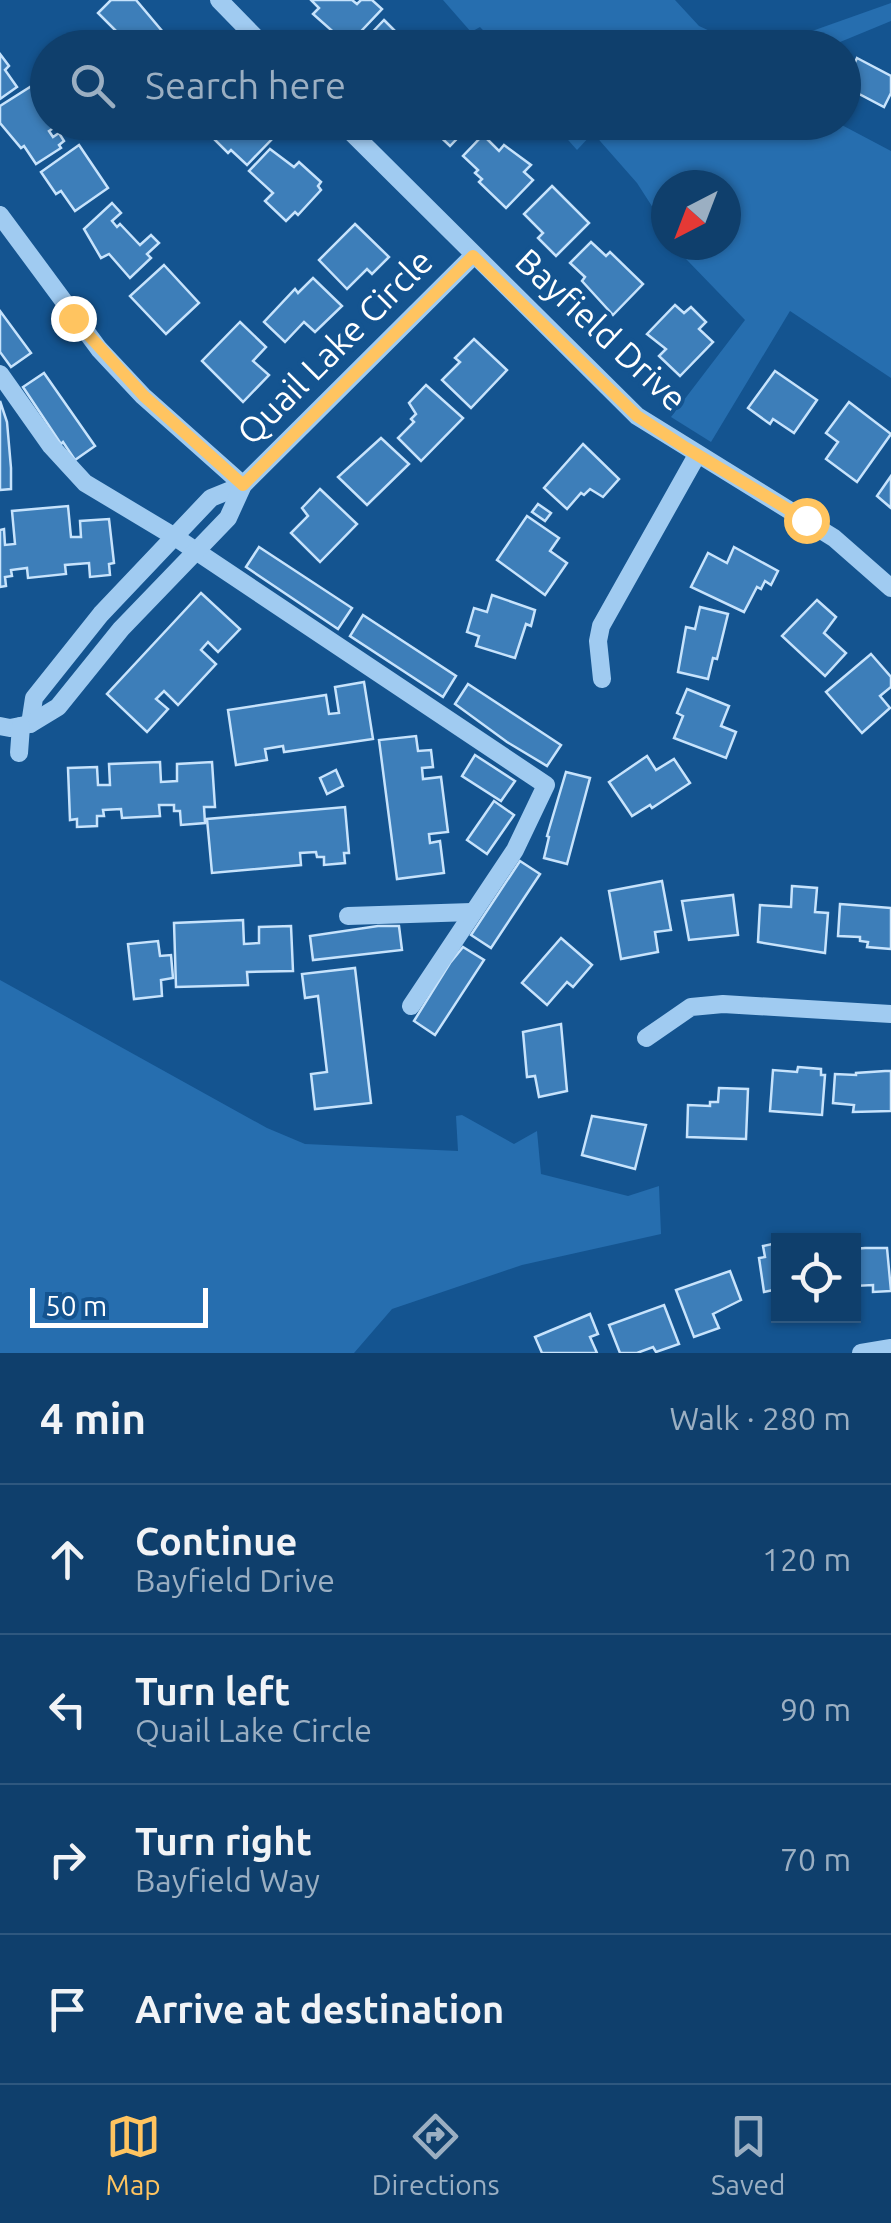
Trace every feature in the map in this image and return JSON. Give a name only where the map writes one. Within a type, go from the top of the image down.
[{"type":"street","points":[[219,0],[248,30]]},
{"type":"street","name":"Bayfield Drive","points":[[359,140],[637,416],[834,538],[891,588]]},
{"type":"street","points":[[0,215],[99,350],[243,485]]},
{"type":"street","name":"Quail Lake Circle","points":[[25,725],[58,707],[121,629],[228,518],[243,485],[473,256]]},
{"type":"street","points":[[0,374],[51,446],[85,483],[175,537],[546,785],[514,850],[411,1006]]},
{"type":"street","points":[[602,679],[598,640],[601,626],[697,454]]},
{"type":"street","name":"Quail Lake Circle","points":[[25,725],[34,698],[101,614],[211,498],[243,485]]},
{"type":"street","points":[[0,726],[25,725],[20,753]]},
{"type":"street","points":[[348,916],[472,912]]},
{"type":"street","points":[[646,1038],[690,1007],[762,1005],[891,1014]]},
{"type":"street","points":[[861,1353],[891,1348]]},
{"type":"shaded area","points":[[443,0],[675,0],[708,30],[480,27],[469,30]]},
{"type":"shaded area","points":[[891,3],[891,21],[861,33],[861,30],[815,30]]},
{"type":"shaded area","points":[[861,135],[891,151],[891,378],[790,311],[711,442],[671,417],[745,320],[687,260],[741,260],[741,170],[651,170],[651,205],[599,140],[861,140]]},
{"type":"shaded area","points":[[568,140],[586,140],[577,150]]},
{"type":"shaded area","points":[[0,980],[267,1128],[305,1144],[458,1151],[456,1116],[462,1115],[514,1144],[537,1131],[541,1174],[628,1196],[659,1186],[661,1234],[522,1265],[392,1309],[354,1353],[0,1353]]},
{"type":"building","points":[[111,0],[136,0],[161,30],[115,30],[98,13]]},
{"type":"building","points":[[311,0],[352,0],[357,4],[372,0],[382,9],[362,30],[331,30],[313,14],[319,8]]},
{"type":"building","points":[[384,20],[394,30],[374,30]]},
{"type":"building","points":[[0,54],[17,87],[0,99]]},
{"type":"building","points":[[861,60],[891,76],[891,93],[884,107],[861,95]]},
{"type":"building","points":[[30,87],[30,140],[63,140],[61,148],[36,164],[0,123],[0,106]]},
{"type":"building","points":[[215,140],[271,140],[247,165],[231,150],[228,153]]},
{"type":"building","points":[[478,140],[488,140],[499,151],[504,145],[531,165],[524,172],[533,180],[506,208],[479,182],[482,179],[475,173],[478,170],[463,156]]},
{"type":"building","points":[[79,145],[108,188],[75,211],[61,191],[56,194],[41,172]]},
{"type":"building","points":[[270,149],[294,167],[299,162],[321,182],[321,190],[298,215],[295,212],[286,221],[265,201],[273,193],[249,171]]},
{"type":"building","points":[[552,186],[589,223],[556,256],[538,238],[543,233],[524,214]]},
{"type":"building","points":[[112,203],[121,213],[112,221],[117,227],[120,224],[140,245],[151,235],[159,243],[147,254],[151,258],[130,278],[109,254],[101,258],[84,229]]},
{"type":"building","points":[[355,224],[389,257],[372,274],[367,269],[347,289],[319,260]]},
{"type":"building","points":[[591,242],[606,256],[610,252],[643,284],[613,315],[570,263]]},
{"type":"building","points":[[164,265],[199,303],[166,334],[130,296]]},
{"type":"building","points":[[313,278],[342,306],[315,332],[304,322],[285,342],[264,322],[295,289],[298,293]]},
{"type":"building","points":[[675,305],[684,313],[691,307],[706,322],[699,329],[713,342],[680,376],[659,356],[666,349],[647,334]]},
{"type":"building","points":[[0,311],[31,353],[11,367],[0,352]]},
{"type":"building","points":[[240,322],[266,347],[253,361],[269,375],[243,402],[202,361]]},
{"type":"building","points":[[474,339],[507,370],[471,408],[442,380],[460,362],[455,358]]},
{"type":"building","points":[[775,371],[817,400],[794,433],[773,419],[770,424],[748,408]]},
{"type":"building","points":[[44,373],[95,446],[75,460],[23,387]]},
{"type":"building","points":[[426,385],[463,418],[421,461],[398,438],[414,422],[411,419],[416,414],[409,403]]},
{"type":"building","points":[[0,401],[7,422],[11,489],[0,490]]},
{"type":"building","points":[[849,402],[891,434],[857,482],[826,459],[838,442],[826,433]]},
{"type":"building","points":[[381,438],[409,464],[367,505],[338,477]]},
{"type":"building","points":[[583,444],[619,479],[603,497],[590,489],[567,509],[544,488]]},
{"type":"building","points":[[891,476],[891,508],[877,496]]},
{"type":"building","points":[[320,489],[357,524],[320,562],[291,533],[308,516],[302,508]]},
{"type":"building","points":[[538,504],[551,513],[545,521],[532,512]]},
{"type":"building","points":[[68,506],[71,537],[81,537],[80,521],[109,519],[114,563],[109,564],[110,575],[90,577],[89,563],[65,565],[66,574],[28,578],[27,568],[11,570],[12,576],[5,577],[6,586],[0,587],[0,530],[4,529],[5,545],[15,544],[12,511]]},
{"type":"building","points":[[527,516],[559,538],[550,551],[567,563],[545,595],[497,560]]},
{"type":"building","points":[[259,547],[352,608],[338,629],[246,567]]},
{"type":"building","points":[[734,547],[778,571],[771,585],[765,581],[761,589],[757,587],[744,612],[691,587],[708,553],[727,563]]},
{"type":"building","points":[[201,593],[240,629],[218,652],[208,642],[201,650],[216,664],[178,705],[164,691],[156,699],[168,709],[147,732],[107,694]]},
{"type":"building","points":[[492,595],[535,610],[515,658],[476,646],[479,636],[467,632],[474,608],[487,612]]},
{"type":"building","points":[[817,600],[836,617],[824,633],[846,653],[825,676],[782,636]]},
{"type":"building","points":[[700,607],[728,614],[708,679],[678,672],[686,627],[695,629]]},
{"type":"building","points":[[363,615],[456,676],[443,697],[350,636]]},
{"type":"building","points":[[871,654],[891,677],[891,687],[880,696],[890,708],[862,733],[826,692]]},
{"type":"building","points":[[364,682],[373,739],[284,752],[283,746],[265,749],[267,760],[236,765],[228,710],[326,695],[329,714],[339,713],[335,687]]},
{"type":"building","points":[[468,684],[561,745],[547,766],[455,704]]},
{"type":"building","points":[[687,689],[729,706],[721,726],[736,732],[726,758],[674,738],[683,716],[677,713]]},
{"type":"building","points":[[416,736],[418,751],[431,750],[433,767],[422,768],[423,779],[441,777],[448,832],[429,834],[430,843],[440,841],[444,873],[397,879],[379,740]]},
{"type":"building","points":[[475,755],[515,781],[501,801],[462,776]]},
{"type":"building","points":[[647,756],[656,770],[674,759],[690,783],[632,816],[609,782]]},
{"type":"building","points":[[160,762],[161,782],[177,781],[177,764],[212,762],[215,807],[204,807],[205,823],[181,825],[180,811],[174,811],[174,805],[159,805],[160,816],[122,818],[121,809],[103,810],[104,816],[97,816],[97,826],[77,827],[77,819],[70,820],[68,768],[97,767],[98,785],[110,785],[109,764]]},
{"type":"building","points":[[336,770],[343,786],[327,794],[320,778]]},
{"type":"building","points":[[566,772],[590,778],[567,864],[544,858]]},
{"type":"building","points":[[494,801],[514,815],[487,854],[467,840]]},
{"type":"building","points":[[345,807],[349,853],[344,853],[345,863],[324,865],[324,857],[317,857],[316,852],[300,853],[301,865],[212,873],[207,819]]},
{"type":"building","points":[[520,861],[540,874],[491,948],[471,935]]},
{"type":"building","points":[[662,881],[671,930],[655,932],[658,952],[621,959],[609,891]]},
{"type":"building","points":[[792,886],[817,888],[815,912],[828,913],[825,953],[758,942],[760,905],[791,907]]},
{"type":"building","points":[[733,895],[738,935],[689,940],[682,901]]},
{"type":"building","points":[[840,904],[891,908],[891,949],[867,947],[868,942],[860,941],[860,937],[838,936]]},
{"type":"building","points":[[243,920],[244,944],[259,943],[259,927],[291,926],[293,971],[247,972],[248,985],[176,987],[174,923]]},
{"type":"building","points":[[399,926],[402,950],[313,960],[310,936]]},
{"type":"building","points":[[561,938],[592,965],[573,987],[567,982],[547,1005],[522,983]]},
{"type":"building","points":[[158,941],[160,956],[171,955],[173,978],[161,980],[162,996],[134,999],[128,944]]},
{"type":"building","points":[[463,947],[484,960],[435,1035],[414,1021]]},
{"type":"building","points":[[355,968],[371,1103],[315,1109],[311,1074],[327,1072],[318,996],[305,998],[302,974]]},
{"type":"building","points":[[561,1024],[567,1091],[539,1097],[535,1076],[527,1077],[523,1032]]},
{"type":"building","points":[[798,1067],[821,1069],[821,1075],[825,1075],[822,1115],[770,1111],[773,1070],[797,1072]]},
{"type":"building","points":[[891,1071],[891,1111],[853,1112],[854,1105],[833,1103],[835,1074]]},
{"type":"building","points":[[719,1088],[748,1089],[746,1139],[687,1137],[688,1105],[710,1106],[710,1102],[718,1102]]},
{"type":"building","points":[[592,1116],[646,1125],[635,1169],[582,1155]]},
{"type":"building","points":[[771,1244],[771,1290],[764,1292],[759,1258],[765,1257],[763,1246]]},
{"type":"building","points":[[887,1248],[891,1291],[873,1292],[873,1285],[861,1286],[861,1249]]},
{"type":"building","points":[[730,1271],[741,1300],[713,1314],[719,1328],[694,1337],[676,1290]]},
{"type":"building","points":[[664,1305],[679,1344],[656,1352],[653,1347],[637,1353],[620,1353],[609,1325]]},
{"type":"building","points":[[590,1314],[598,1334],[590,1337],[597,1353],[542,1353],[535,1337]]},
{"type":"route","points":[[73,318],[144,396],[243,485],[473,256],[637,416],[806,520]]}]
